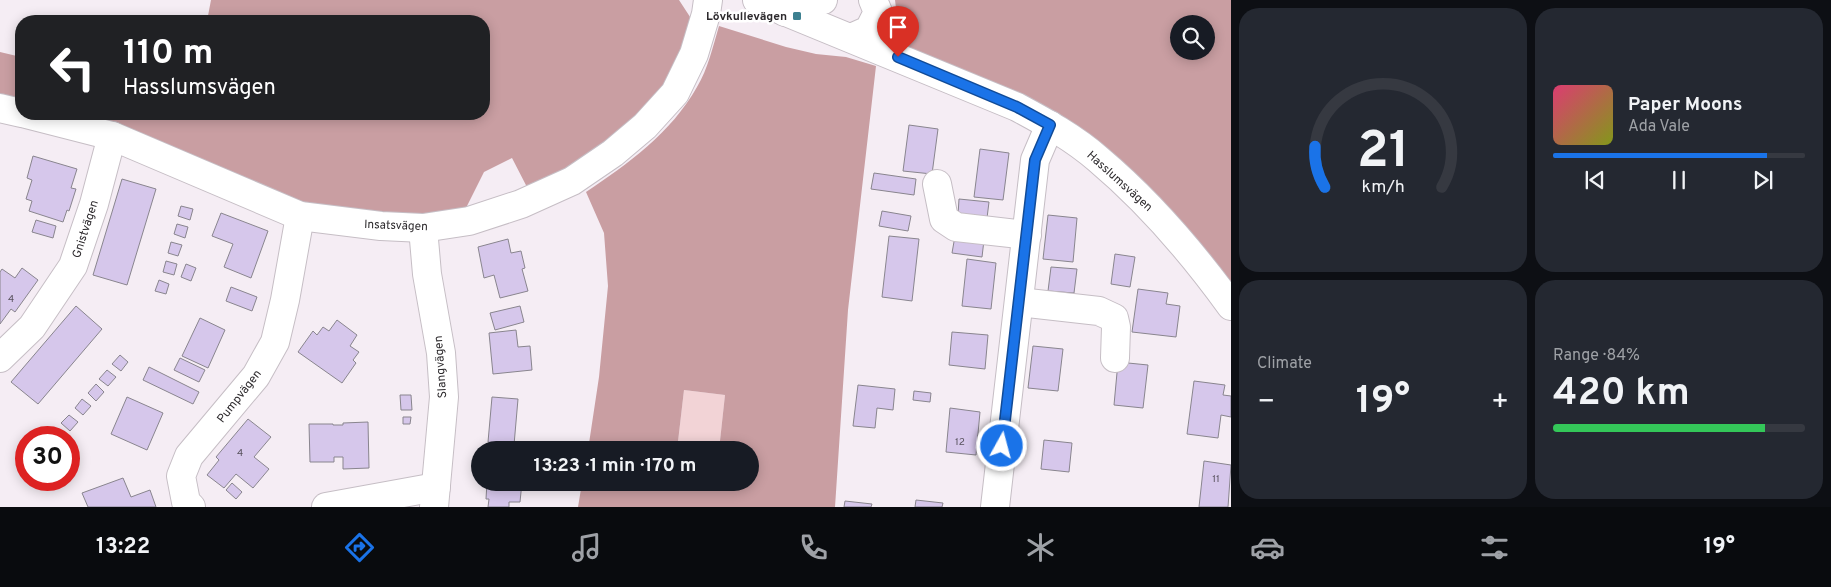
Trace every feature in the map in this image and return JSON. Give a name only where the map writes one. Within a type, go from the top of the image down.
[{"type":"street","name":"Insatsvägen","points":[[49,120],[112,136],[300,216],[381,226],[423,228],[469,221],[521,204],[572,181],[613,153],[645,126],[675,93],[694,54],[706,14],[708,0]]},
{"type":"street","name":"Hasslumsvägen","points":[[757,0],[1017,107],[1050,125],[1097,158],[1140,197],[1177,235],[1231,306]]},
{"type":"street","points":[[785,12],[823,0]]},
{"type":"street","points":[[851,38],[869,30],[878,12],[873,0]]},
{"type":"street","points":[[0,108],[15,112]]},
{"type":"street","points":[[995,507],[1029,285],[1027,235],[1035,160],[1050,125]]},
{"type":"street","name":"Gnistvägen","points":[[0,358],[32,327],[73,266],[94,204],[112,136]]},
{"type":"street","points":[[937,184],[944,219],[956,227],[997,243],[1027,235]]},
{"type":"street","name":"Pumpvägen","points":[[191,507],[186,502],[181,476],[189,456],[256,376],[275,342],[285,300],[300,216]]},
{"type":"street","name":"Slangvägen","points":[[423,228],[427,274],[442,353],[444,397],[435,497]]},
{"type":"street","points":[[1029,285],[1114,318],[1116,326],[1115,358]]},
{"type":"street","points":[[326,507],[435,497]]},
{"type":"shaded area","points":[[211,0],[679,0],[694,23],[684,57],[655,101],[579,166],[529,191],[512,158],[484,172],[464,212],[404,217],[328,210],[276,193],[84,120],[490,120],[490,15],[208,15]]},
{"type":"shaded area","points":[[895,0],[1231,0],[1231,289],[1157,199],[889,41],[897,16]]},
{"type":"shaded area","points":[[719,26],[786,47],[816,54],[846,57],[876,66],[848,310],[835,507],[578,507],[581,491],[759,491],[759,441],[720,441],[725,395],[684,390],[678,441],[589,441],[599,377],[608,286],[604,233],[586,192],[633,159],[675,119],[701,80]]},
{"type":"shaded area","points":[[0,52],[15,56],[15,101],[0,97]]},
{"type":"shaded area","points":[[684,390],[725,395],[720,441],[678,441]]},
{"type":"building","points":[[909,125],[938,129],[932,174],[903,171]]},
{"type":"building","points":[[980,149],[1009,153],[1003,200],[974,197]]},
{"type":"building","points":[[33,156],[77,169],[71,188],[76,189],[69,211],[67,210],[63,222],[29,211],[32,201],[26,199],[32,180],[27,178]]},
{"type":"building","points":[[874,173],[916,179],[914,195],[871,189]]},
{"type":"building","points":[[122,179],[156,189],[127,285],[93,275]]},
{"type":"building","points":[[959,199],[989,202],[987,218],[958,215]]},
{"type":"building","points":[[181,206],[193,209],[190,220],[178,216]]},
{"type":"building","points":[[882,211],[911,216],[908,231],[879,226]]},
{"type":"building","points":[[221,213],[268,231],[251,278],[224,267],[233,244],[212,236]]},
{"type":"building","points":[[1048,215],[1077,218],[1073,262],[1043,259]]},
{"type":"building","points":[[36,220],[56,226],[53,238],[32,232]]},
{"type":"building","points":[[177,224],[188,227],[185,238],[174,234]]},
{"type":"building","points":[[889,236],[919,239],[912,301],[882,297]]},
{"type":"building","points":[[955,236],[984,240],[982,257],[952,253]]},
{"type":"building","points":[[508,239],[511,253],[521,251],[525,268],[522,269],[528,291],[500,298],[494,275],[484,278],[478,247]]},
{"type":"building","points":[[171,242],[182,245],[178,256],[168,253]]},
{"type":"building","points":[[1115,254],[1135,257],[1130,287],[1111,284]]},
{"type":"building","points":[[967,259],[996,263],[991,309],[962,306]]},
{"type":"building","points":[[166,261],[177,264],[174,275],[163,272]]},
{"type":"building","points":[[186,264],[196,268],[191,281],[181,277]]},
{"type":"building","points":[[1051,267],[1077,269],[1074,293],[1048,291]]},
{"type":"building","points":[[22,268],[38,280],[15,312],[11,309],[0,324],[0,272],[2,269],[15,278]]},
{"type":"building","points":[[159,280],[169,284],[166,294],[155,291]]},
{"type":"building","points":[[231,287],[257,297],[252,311],[226,301]]},
{"type":"building","points":[[1138,289],[1168,293],[1166,304],[1180,306],[1176,337],[1132,332]]},
{"type":"building","points":[[76,306],[102,329],[38,404],[11,382]]},
{"type":"building","points":[[520,306],[524,322],[495,330],[490,313]]},
{"type":"building","points":[[200,318],[225,330],[208,368],[182,356]]},
{"type":"building","points":[[337,320],[357,335],[350,346],[359,352],[353,360],[356,363],[342,383],[298,352],[313,331],[317,335],[323,327],[329,331]]},
{"type":"building","points":[[516,330],[518,347],[530,346],[532,370],[493,374],[489,333]]},
{"type":"building","points":[[952,332],[988,335],[985,369],[949,365]]},
{"type":"building","points":[[1033,346],[1063,349],[1058,391],[1028,388]]},
{"type":"building","points":[[120,355],[128,362],[121,371],[112,364]]},
{"type":"building","points":[[180,358],[205,370],[199,382],[174,370]]},
{"type":"building","points":[[1118,362],[1148,365],[1143,408],[1114,405]]},
{"type":"building","points":[[149,367],[199,392],[193,404],[143,380]]},
{"type":"building","points":[[107,370],[116,377],[108,386],[99,379]]},
{"type":"building","points":[[1194,381],[1225,385],[1223,395],[1231,396],[1231,417],[1221,415],[1218,438],[1187,434]]},
{"type":"building","points":[[96,384],[104,392],[96,401],[88,393]]},
{"type":"building","points":[[858,385],[895,389],[893,410],[877,408],[875,428],[853,426]]},
{"type":"building","points":[[914,391],[931,393],[930,402],[913,400]]},
{"type":"building","points":[[400,395],[411,395],[412,410],[401,410]]},
{"type":"building","points":[[127,397],[163,413],[147,450],[111,434]]},
{"type":"building","points":[[492,397],[518,399],[514,441],[488,441]]},
{"type":"building","points":[[82,399],[91,406],[83,415],[75,408]]},
{"type":"building","points":[[950,408],[980,412],[976,455],[946,452]]},
{"type":"building","points":[[69,415],[78,422],[74,426],[64,426],[61,423]]},
{"type":"building","points":[[403,417],[411,417],[410,424],[403,424]]},
{"type":"building","points":[[248,419],[271,437],[254,457],[269,469],[253,488],[236,474],[224,488],[207,475],[219,460],[216,457]]},
{"type":"building","points":[[368,422],[369,468],[343,469],[343,457],[334,457],[334,462],[310,462],[309,424],[343,425],[343,423]]},
{"type":"building","points":[[1044,440],[1072,443],[1069,472],[1041,469]]},
{"type":"building","points":[[1204,461],[1231,465],[1228,507],[1199,507]]},
{"type":"building","points":[[123,478],[131,497],[150,490],[156,507],[88,507],[82,493]]},
{"type":"building","points":[[232,483],[242,492],[236,499],[226,490]]},
{"type":"building","points":[[486,491],[521,491],[520,502],[509,502],[509,507],[488,507],[489,499],[486,499]]},
{"type":"building","points":[[916,500],[943,503],[942,507],[915,507]]},
{"type":"building","points":[[845,501],[872,504],[871,507],[844,507]]},
{"type":"place","name":"Lövkullevägen","points":[[797,16]]},
{"type":"route","points":[[898,57],[1017,107],[1050,125],[1035,160],[1002,446]]}]
